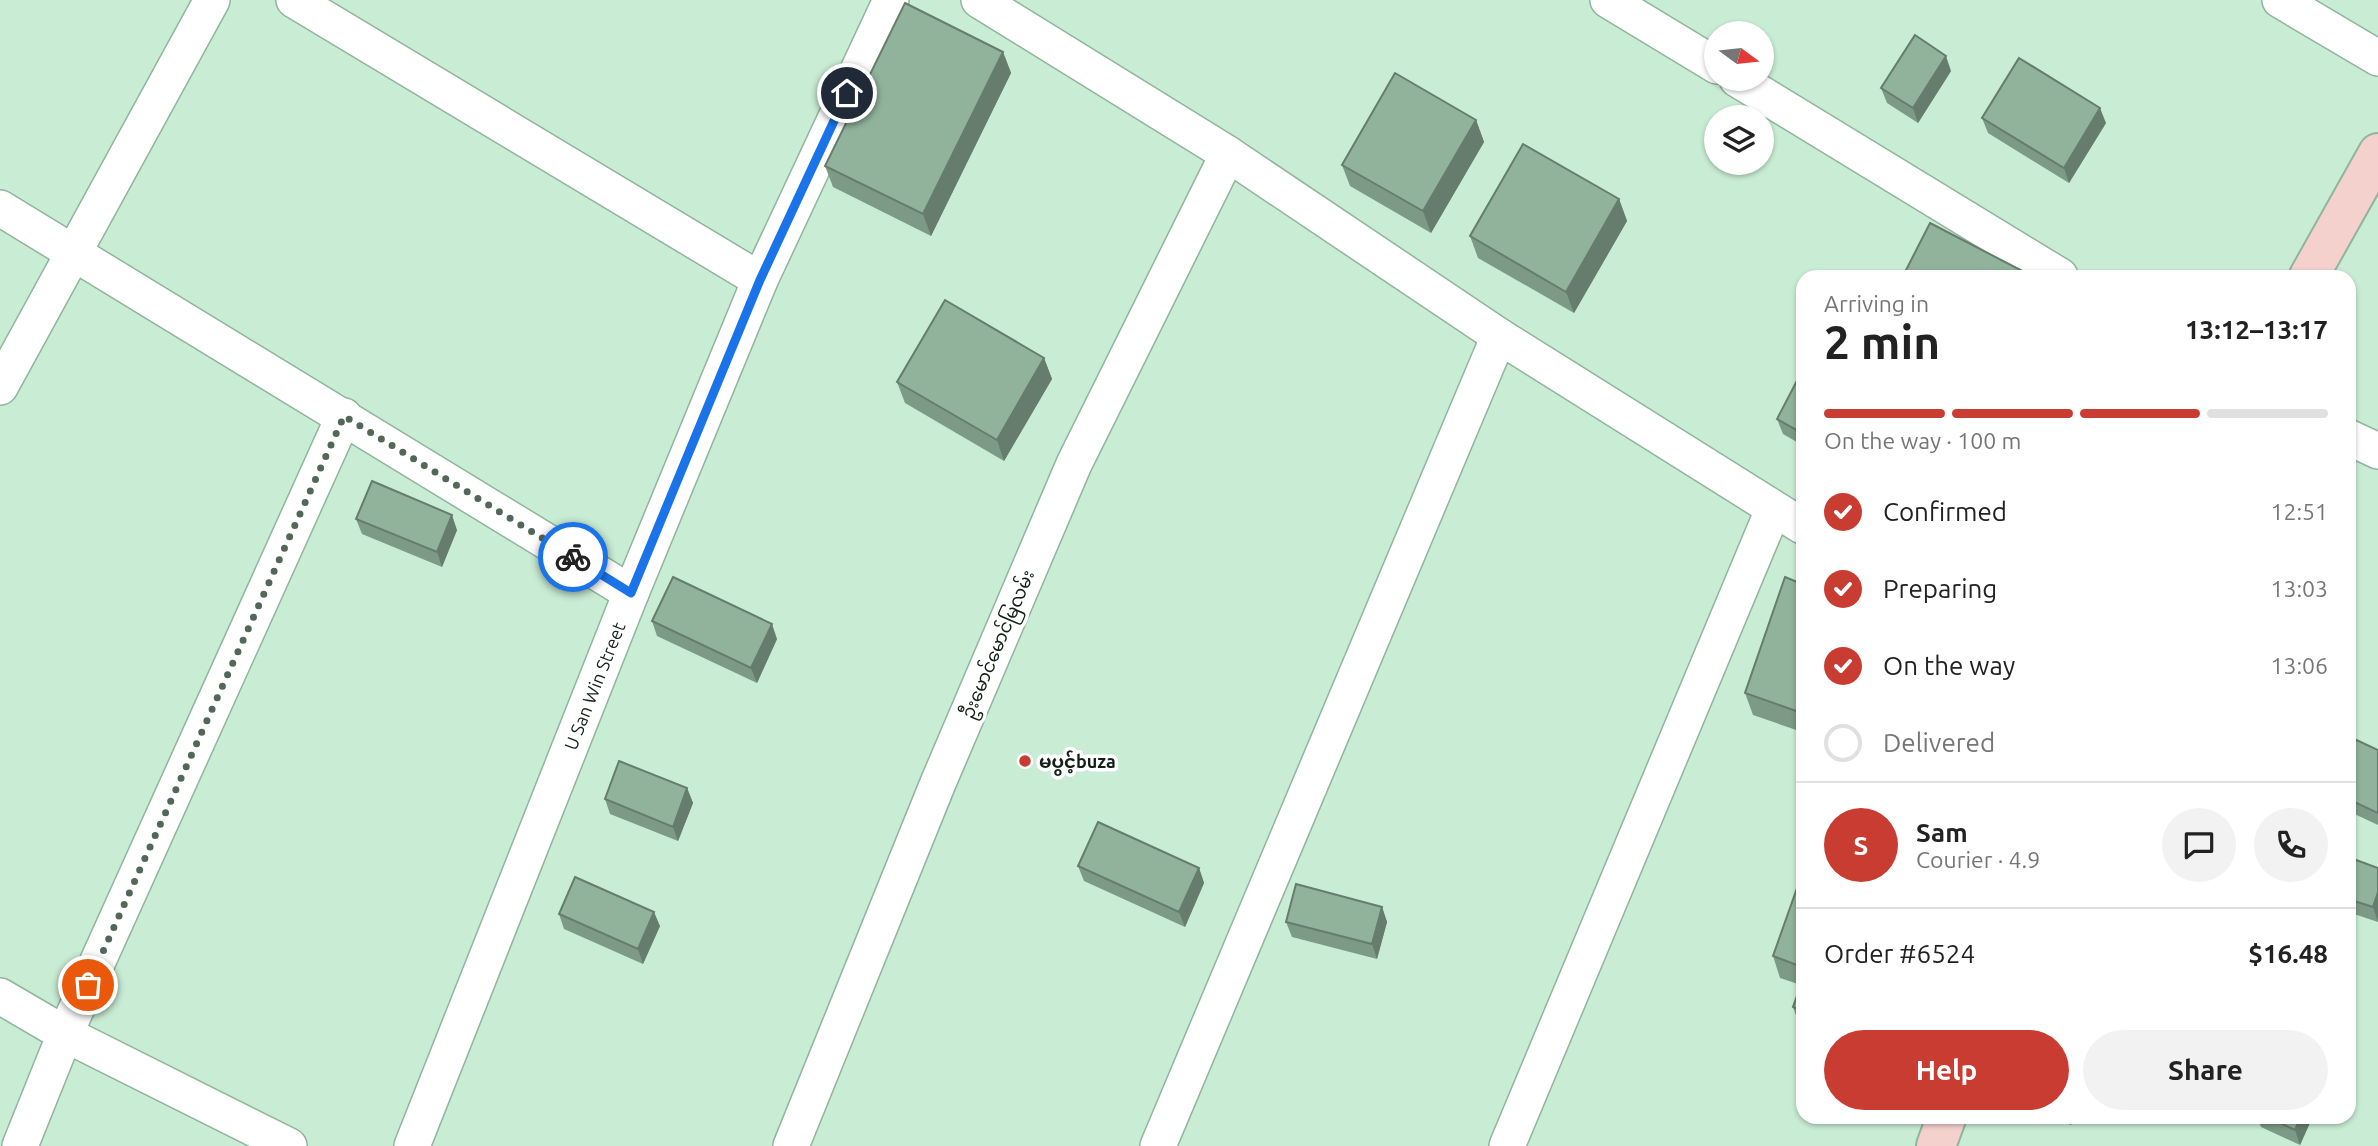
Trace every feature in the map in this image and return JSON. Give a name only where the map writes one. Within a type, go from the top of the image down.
[{"type":"street","points":[[0,387],[212,0]]},
{"type":"street","points":[[293,0],[760,280]]},
{"type":"street","name":"U San Win Street","points":[[412,1146],[631,593],[760,280],[891,0]]},
{"type":"street","points":[[979,0],[1228,154],[1499,336],[1788,518],[1507,1146]]},
{"type":"street","points":[[1608,0],[1704,58]]},
{"type":"street","points":[[2280,0],[2378,58]]},
{"type":"street","points":[[1757,91],[2050,270]]},
{"type":"street","points":[[2312,270],[2378,153]]},
{"type":"street","name":"ဦးမောင်မောင်မြလမ်း","points":[[792,1146],[938,783],[1074,464],[1228,154]]},
{"type":"street","points":[[0,208],[631,593]]},
{"type":"street","points":[[1158,1146],[1499,336]]},
{"type":"street","points":[[20,1146],[65,1034],[344,416]]},
{"type":"street","points":[[2356,441],[2378,451]]},
{"type":"street","points":[[0,996],[65,1034],[289,1146]]},
{"type":"street","points":[[1936,1146],[1944,1124]]},
{"type":"building","points":[[905,3],[1003,52],[923,214],[825,166]]},
{"type":"building","points":[[1915,35],[1946,56],[1913,108],[1881,88]]},
{"type":"building","points":[[2019,58],[2100,108],[2064,168],[1982,118]]},
{"type":"building","points":[[1395,73],[1476,120],[1423,211],[1342,165]]},
{"type":"building","points":[[1523,144],[1619,199],[1566,292],[1470,236]]},
{"type":"building","points":[[1930,223],[2020,270],[1906,270]]},
{"type":"building","points":[[945,300],[1044,358],[997,440],[897,382]]},
{"type":"building","points":[[1796,383],[1796,430],[1777,419]]},
{"type":"building","points":[[372,481],[452,515],[437,552],[356,519]]},
{"type":"building","points":[[673,577],[772,624],[751,668],[652,621]]},
{"type":"building","points":[[1785,577],[1796,582],[1796,711],[1745,693]]},
{"type":"building","points":[[2356,740],[2378,750],[2378,813],[2356,803]]},
{"type":"building","points":[[619,761],[687,788],[673,827],[605,799]]},
{"type":"building","points":[[1098,822],[1199,868],[1179,912],[1078,866]]},
{"type":"building","points":[[2356,860],[2378,868],[2378,892],[2373,907],[2356,902]]},
{"type":"building","points":[[575,877],[654,912],[638,949],[559,914]]},
{"type":"building","points":[[1296,884],[1382,907],[1372,944],[1286,922]]},
{"type":"building","points":[[1796,891],[1796,965],[1773,956]]},
{"type":"building","points":[[2282,1124],[2298,1124],[2295,1130]]},
{"type":"way so far","points":[[88,985],[344,416],[573,557]]},
{"type":"place","name":"မပွင့်buza","points":[[1025,761]]},
{"type":"route","points":[[573,557],[631,593],[760,280],[847,93]]}]
